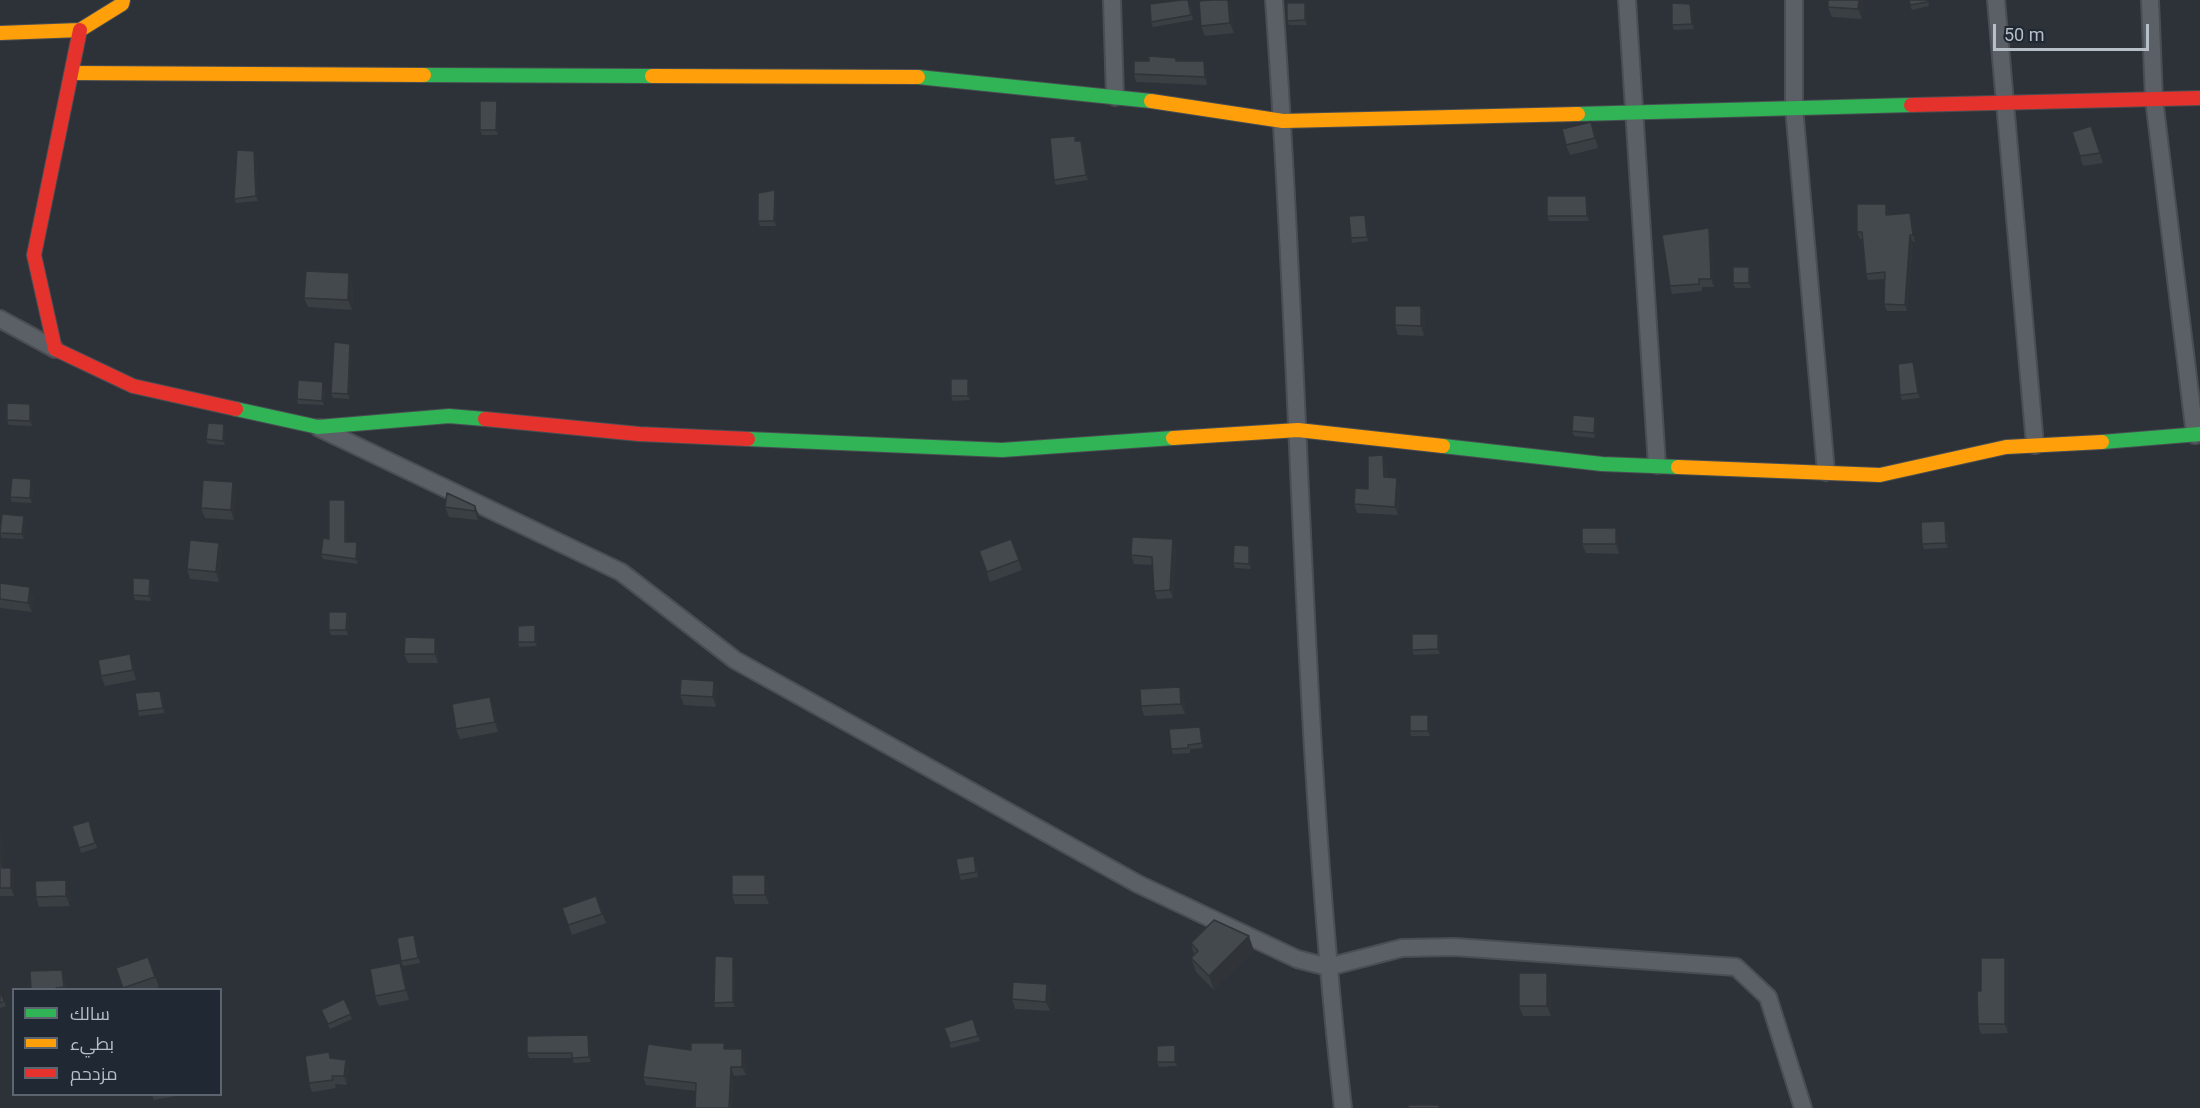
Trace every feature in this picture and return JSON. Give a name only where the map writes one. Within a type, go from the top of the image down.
[{"type":"street","points":[[0,33],[80,30],[122,4],[123,0]]},
{"type":"street","points":[[1112,0],[1115,97]]},
{"type":"street","points":[[1274,0],[1283,121],[1318,853],[1343,1108]]},
{"type":"street","points":[[1627,0],[1657,465]]},
{"type":"street","points":[[1794,0],[1794,108],[1826,472]]},
{"type":"street","points":[[1996,0],[2036,445]]},
{"type":"street","points":[[318,427],[449,416],[639,434],[1002,450],[1298,429],[1602,464],[1880,475],[2006,447],[2197,434],[2154,99],[2151,0]]},
{"type":"street","points":[[55,349],[34,255],[80,30]]},
{"type":"street","points":[[72,73],[918,76],[1115,97],[1283,121],[2200,98]]},
{"type":"street","points":[[0,318],[55,349],[133,386],[318,427],[621,572],[735,660],[1138,884],[1297,959],[1328,967],[1402,948],[1455,947],[1736,968],[1768,997],[1803,1108]]},
{"type":"building","points":[[1188,0],[1191,15],[1151,22],[1150,4]]},
{"type":"building","points":[[1228,0],[1230,23],[1201,26],[1199,1]]},
{"type":"building","points":[[1828,0],[1859,0],[1858,9],[1828,7]]},
{"type":"building","points":[[1909,0],[1927,0],[1927,2],[1910,5]]},
{"type":"building","points":[[1287,3],[1305,3],[1305,20],[1287,21]]},
{"type":"building","points":[[1672,3],[1690,4],[1692,24],[1672,25]]},
{"type":"building","points":[[1149,56],[1176,58],[1176,61],[1204,61],[1205,77],[1134,74],[1134,61],[1149,61]]},
{"type":"building","points":[[480,101],[497,101],[496,130],[480,130]]},
{"type":"building","points":[[1591,122],[1595,138],[1566,145],[1562,129]]},
{"type":"building","points":[[2091,126],[2100,153],[2080,156],[2072,132]]},
{"type":"building","points":[[1075,136],[1075,141],[1081,141],[1086,175],[1054,180],[1050,138]]},
{"type":"building","points":[[237,150],[254,151],[256,196],[234,199]]},
{"type":"building","points":[[775,190],[774,221],[758,221],[758,193]]},
{"type":"building","points":[[1547,196],[1586,196],[1587,216],[1547,216]]},
{"type":"building","points":[[1857,204],[1886,204],[1886,215],[1910,213],[1913,235],[1910,235],[1905,305],[1884,304],[1885,272],[1866,274],[1862,232],[1857,232]]},
{"type":"building","points":[[1365,215],[1367,237],[1351,238],[1349,216]]},
{"type":"building","points":[[1709,228],[1711,279],[1699,279],[1699,284],[1670,286],[1662,235]]},
{"type":"building","points":[[1733,267],[1749,267],[1749,283],[1733,283]]},
{"type":"building","points":[[306,271],[349,273],[348,300],[304,298]]},
{"type":"building","points":[[1395,306],[1421,306],[1421,326],[1395,325]]},
{"type":"building","points":[[334,342],[350,344],[348,394],[331,393]]},
{"type":"building","points":[[1913,362],[1918,393],[1900,395],[1898,364]]},
{"type":"building","points":[[951,379],[968,379],[968,396],[951,396]]},
{"type":"building","points":[[298,380],[323,382],[322,401],[297,399]]},
{"type":"building","points":[[7,403],[30,404],[30,421],[7,420]]},
{"type":"building","points":[[1573,415],[1595,417],[1594,433],[1572,431]]},
{"type":"building","points":[[208,423],[224,424],[223,441],[206,439]]},
{"type":"building","points":[[1383,455],[1384,477],[1397,478],[1395,507],[1354,504],[1355,488],[1368,489],[1368,456]]},
{"type":"building","points":[[12,478],[31,479],[30,498],[10,497]]},
{"type":"building","points":[[203,480],[233,482],[231,510],[201,508]]},
{"type":"building","points":[[447,493],[475,506],[475,511],[445,507]]},
{"type":"building","points":[[329,500],[345,500],[345,542],[357,542],[356,559],[321,554],[323,538],[329,539]]},
{"type":"building","points":[[2,514],[24,516],[22,534],[0,533]]},
{"type":"building","points":[[1945,521],[1946,543],[1922,544],[1921,522]]},
{"type":"building","points":[[1582,528],[1616,528],[1616,544],[1582,544]]},
{"type":"building","points":[[1132,537],[1173,539],[1170,590],[1154,591],[1152,557],[1131,555]]},
{"type":"building","points":[[1011,539],[1019,560],[987,572],[979,551]]},
{"type":"building","points":[[190,540],[219,543],[216,572],[187,569]]},
{"type":"building","points":[[1234,545],[1249,546],[1249,564],[1233,563]]},
{"type":"building","points":[[133,578],[150,579],[149,596],[133,595]]},
{"type":"building","points":[[0,583],[30,587],[28,603],[0,599]]},
{"type":"building","points":[[329,612],[347,612],[346,630],[329,630]]},
{"type":"building","points":[[535,625],[535,642],[518,642],[518,626]]},
{"type":"building","points":[[1412,634],[1438,634],[1438,649],[1412,650]]},
{"type":"building","points":[[405,637],[435,638],[435,654],[404,654]]},
{"type":"building","points":[[130,654],[133,670],[101,676],[98,660]]},
{"type":"building","points":[[681,679],[714,681],[713,697],[680,695]]},
{"type":"building","points":[[1180,687],[1181,704],[1141,706],[1140,689]]},
{"type":"building","points":[[160,691],[163,708],[138,711],[135,693]]},
{"type":"building","points":[[490,697],[495,722],[456,729],[452,704]]},
{"type":"building","points":[[1410,715],[1428,715],[1428,731],[1410,731]]},
{"type":"building","points":[[1200,727],[1202,743],[1188,745],[1188,748],[1171,749],[1169,729]]},
{"type":"building","points":[[89,821],[95,843],[79,848],[72,826]]},
{"type":"building","points":[[0,837],[2,868],[11,868],[11,888],[0,888]]},
{"type":"building","points":[[974,856],[976,872],[959,875],[956,859]]},
{"type":"building","points":[[732,875],[765,875],[765,895],[732,895]]},
{"type":"building","points":[[66,880],[66,896],[36,897],[35,881]]},
{"type":"building","points":[[596,896],[602,914],[568,925],[562,908]]},
{"type":"building","points":[[1214,920],[1249,936],[1209,976],[1191,958],[1198,951],[1191,943]]},
{"type":"building","points":[[414,935],[418,958],[401,961],[397,938]]},
{"type":"building","points":[[715,956],[733,957],[733,1002],[714,1003]]},
{"type":"building","points":[[148,957],[155,977],[123,988],[116,968]]},
{"type":"building","points":[[1981,958],[2005,958],[2005,1024],[1978,1024],[1977,991],[1981,991]]},
{"type":"building","points":[[400,963],[406,990],[375,996],[370,969]]},
{"type":"building","points":[[62,970],[64,987],[31,988],[30,971]]},
{"type":"building","points":[[1519,973],[1547,973],[1547,1006],[1519,1006]]},
{"type":"building","points":[[1013,982],[1047,984],[1046,1002],[1012,999]]},
{"type":"building","points":[[344,999],[351,1014],[328,1024],[321,1010]]},
{"type":"building","points":[[973,1019],[978,1036],[950,1043],[944,1028]]},
{"type":"building","points":[[588,1035],[589,1057],[572,1058],[572,1053],[527,1053],[527,1036]]},
{"type":"building","points":[[691,1043],[724,1043],[724,1049],[742,1049],[742,1067],[731,1067],[729,1108],[695,1108],[696,1083],[643,1077],[648,1044],[691,1050]]},
{"type":"building","points":[[1175,1045],[1175,1062],[1157,1062],[1157,1046]]},
{"type":"building","points":[[329,1052],[330,1058],[346,1060],[344,1076],[332,1076],[333,1080],[309,1083],[305,1056]]},
{"type":"building","points":[[1408,1105],[1439,1105],[1439,1108],[1408,1108]]},
{"type":"traffic: fast","points":[[424,75],[652,76]]},
{"type":"traffic: fast","points":[[918,77],[1151,101]]},
{"type":"traffic: fast","points":[[1578,114],[1911,105]]},
{"type":"traffic: fast","points":[[236,409],[318,427],[449,416],[485,419]]},
{"type":"traffic: fast","points":[[2102,442],[2200,434]]},
{"type":"traffic: fast","points":[[748,439],[1002,450],[1173,438]]},
{"type":"traffic: fast","points":[[1443,446],[1602,464],[1678,467]]},
{"type":"traffic: slow","points":[[0,33],[80,30],[122,4],[123,0]]},
{"type":"traffic: slow","points":[[72,73],[424,75]]},
{"type":"traffic: slow","points":[[652,76],[918,77]]},
{"type":"traffic: slow","points":[[1151,101],[1283,121],[1578,114]]},
{"type":"traffic: slow","points":[[1173,438],[1298,430],[1443,446]]},
{"type":"traffic: slow","points":[[1678,467],[1880,475],[2006,447],[2102,442]]},
{"type":"traffic: jam","points":[[80,30],[34,255],[55,349],[133,386],[236,409]]},
{"type":"traffic: jam","points":[[1911,105],[2200,98]]},
{"type":"traffic: jam","points":[[485,419],[639,434],[748,439]]}]
